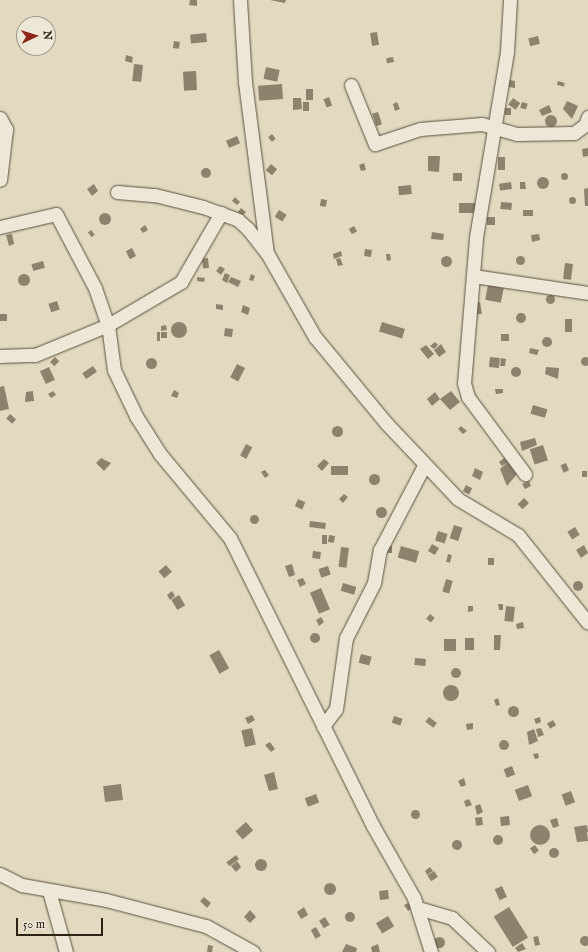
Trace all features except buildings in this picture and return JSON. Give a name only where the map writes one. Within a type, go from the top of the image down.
[{"type":"street","points":[[240,0],[245,82],[267,253]]},
{"type":"street","points":[[510,0],[507,52],[493,126],[473,276],[465,390],[500,444],[525,474]]},
{"type":"street","points":[[351,85],[375,144],[420,129],[493,126],[516,134],[574,133],[585,125],[588,117]]},
{"type":"street","points":[[0,118],[6,130],[0,180]]},
{"type":"street","points":[[117,192],[155,194],[221,213],[238,220],[267,253],[315,337],[424,466],[458,499],[518,535],[588,623]]},
{"type":"street","points":[[0,356],[35,355],[108,325],[181,282],[221,213]]},
{"type":"street","points":[[0,227],[56,214],[88,272],[108,325],[114,370],[136,416],[160,454],[230,538],[323,726],[418,908],[431,952]]},
{"type":"street","points":[[473,276],[588,293]]},
{"type":"street","points":[[323,726],[336,709],[346,638],[374,583],[380,550],[424,466]]},
{"type":"street","points":[[0,874],[22,885],[106,900],[206,926],[253,952]]},
{"type":"street","points":[[49,890],[66,952]]},
{"type":"street","points":[[418,908],[452,918],[488,952]]}]
